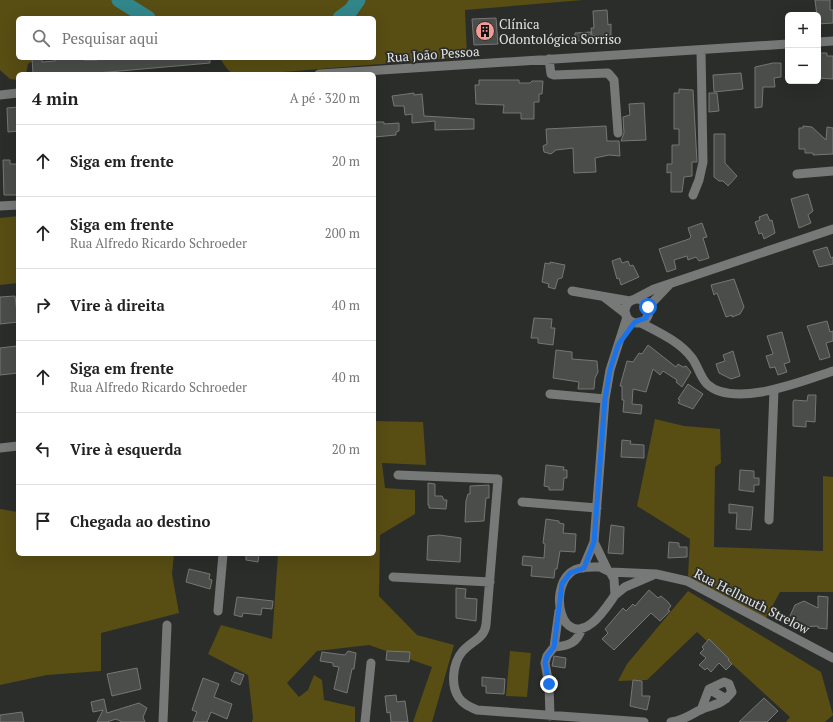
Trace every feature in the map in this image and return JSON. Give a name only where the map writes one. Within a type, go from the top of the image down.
[{"type":"street","points":[[821,42],[833,41]]},
{"type":"street","name":"Rua João Pessoa","points":[[350,72],[785,44]]},
{"type":"street","points":[[693,195],[699,180],[703,162],[701,50]]},
{"type":"street","points":[[549,59],[551,74],[554,75],[608,74],[614,80],[618,133]]},
{"type":"street","points":[[1,95],[16,94]]},
{"type":"street","points":[[797,174],[833,172]]},
{"type":"street","points":[[0,206],[16,205]]},
{"type":"street","points":[[584,568],[594,542],[605,399],[610,370],[626,316],[626,307],[632,300],[654,289],[833,229]]},
{"type":"street","points":[[618,345],[670,284]]},
{"type":"street","points":[[572,291],[644,301],[648,311],[663,334]]},
{"type":"street","points":[[602,295],[626,316],[663,334],[683,348],[693,359],[702,378],[714,388],[726,392],[740,393],[774,390],[833,371]]},
{"type":"street","points":[[769,520],[774,390]]},
{"type":"street","points":[[550,394],[605,399]]},
{"type":"street","points":[[0,448],[16,446]]},
{"type":"street","points":[[398,475],[498,480],[485,631],[459,656],[454,677],[454,690],[459,699],[467,706],[476,710],[644,722]]},
{"type":"street","points":[[522,502],[597,508]]},
{"type":"street","points":[[594,542],[614,579],[615,595]]},
{"type":"street","points":[[218,611],[222,556]]},
{"type":"street","points":[[550,716],[549,684],[545,663],[547,656],[554,647],[562,584],[570,573],[584,568],[600,567],[609,571]]},
{"type":"street","name":"Rua Hellmuth Strelow","points":[[609,571],[656,574],[687,581],[833,658]]},
{"type":"street","points":[[559,611],[564,622],[572,627],[582,628],[591,624],[603,612],[615,595],[625,587],[656,574]]},
{"type":"street","points":[[393,577],[490,582]]},
{"type":"street","points":[[163,722],[167,625]]},
{"type":"street","points":[[554,647],[566,646],[575,642],[582,628]]},
{"type":"street","points":[[365,722],[371,663]]},
{"type":"street","points":[[671,722],[685,718],[701,710],[716,706],[726,699],[732,692],[729,684],[724,682],[709,689],[701,710]]},
{"type":"street","points":[[709,689],[726,699]]},
{"type":"shaded area","points":[[0,0],[583,0],[465,10],[467,57],[283,72],[231,72],[221,60],[376,60],[376,16],[16,16],[16,60],[34,60],[28,64],[26,72],[16,72],[16,80],[10,79],[0,70]]},
{"type":"shaded area","points":[[16,216],[16,283],[0,285],[0,218]]},
{"type":"shaded area","points":[[655,419],[684,426],[720,429],[721,463],[715,467],[714,547],[823,551],[823,476],[833,477],[833,592],[780,592],[765,620],[688,576],[690,539],[637,506]]},
{"type":"shaded area","points":[[376,421],[423,422],[426,465],[382,463],[385,488],[415,490],[415,514],[380,535],[379,596],[417,635],[454,645],[432,722],[413,722],[432,667],[369,645],[317,651],[287,683],[299,697],[308,690],[314,675],[322,680],[324,700],[355,707],[355,722],[252,722],[253,718],[248,675],[208,654],[221,625],[272,639],[278,556],[376,556]]},
{"type":"shaded area","points":[[0,509],[16,512],[16,556],[174,556],[172,574],[179,613],[101,633],[101,671],[47,675],[0,685]]},
{"type":"shaded area","points":[[688,591],[821,672],[833,715],[825,722],[786,722],[790,717],[697,632],[647,680],[618,681],[627,664]]},
{"type":"shaded area","points":[[510,651],[531,653],[527,697],[506,696]]},
{"type":"building","points":[[815,0],[830,0],[830,10],[833,10],[833,23],[821,24],[821,12],[816,12]]},
{"type":"building","points":[[607,10],[608,25],[611,24],[611,35],[592,36],[591,28],[594,28],[593,11]]},
{"type":"building","name":"Clínica Odontológica Sorriso","points":[[496,18],[498,44],[474,45],[472,19]]},
{"type":"building","points":[[591,32],[591,40],[575,41],[575,33]]},
{"type":"building","points":[[821,53],[827,53],[827,56],[833,56],[833,79],[821,78]]},
{"type":"building","points":[[32,60],[42,60],[42,62],[55,60],[210,60],[210,63],[109,72],[33,72]]},
{"type":"building","points":[[773,63],[781,63],[781,77],[774,78],[775,87],[763,87],[762,107],[755,108],[755,67]]},
{"type":"building","points":[[741,73],[743,89],[714,92],[713,75]]},
{"type":"building","points":[[479,80],[519,80],[519,83],[543,81],[542,94],[539,94],[539,102],[534,102],[534,119],[521,119],[521,113],[503,113],[504,105],[476,104],[475,85],[479,85]]},
{"type":"building","points":[[679,89],[693,90],[697,162],[692,162],[692,176],[684,177],[682,192],[671,192],[671,172],[667,173],[667,164],[672,164],[672,145],[679,145],[679,129],[674,129],[674,93],[679,93]]},
{"type":"building","points":[[414,93],[414,95],[422,94],[424,116],[474,119],[474,129],[435,130],[435,121],[412,123],[412,114],[405,115],[404,106],[394,106],[392,96]]},
{"type":"building","points":[[709,93],[717,93],[719,111],[709,112]]},
{"type":"building","points":[[644,103],[646,140],[621,141],[624,133],[623,117],[630,115],[629,104]]},
{"type":"building","points":[[16,107],[16,131],[8,132],[7,108]]},
{"type":"building","points":[[376,122],[384,122],[384,124],[399,123],[399,131],[396,132],[396,135],[376,137]]},
{"type":"building","points":[[606,126],[607,141],[619,141],[620,156],[609,155],[595,158],[596,172],[574,173],[573,148],[556,150],[551,154],[544,152],[543,146],[547,144],[546,129]]},
{"type":"building","points":[[803,126],[812,127],[826,140],[827,127],[833,128],[833,154],[813,155],[813,153],[805,153],[805,149],[799,149],[799,128],[803,128]]},
{"type":"building","points":[[714,134],[725,134],[725,163],[737,176],[728,186],[723,181],[719,181],[714,177]]},
{"type":"building","points":[[3,160],[10,160],[10,164],[16,164],[16,195],[4,195]]},
{"type":"building","points":[[808,194],[813,211],[808,215],[811,223],[799,228],[791,199]]},
{"type":"building","points":[[767,214],[770,221],[772,220],[775,233],[764,239],[762,233],[759,234],[755,222],[760,220],[759,217]]},
{"type":"building","points":[[702,223],[707,237],[703,238],[709,258],[699,261],[696,257],[688,260],[687,256],[674,260],[676,269],[667,272],[659,249],[689,239],[691,237],[688,228]]},
{"type":"building","points":[[827,247],[831,258],[833,257],[833,264],[819,267],[813,251]]},
{"type":"building","points":[[620,258],[622,263],[628,261],[630,266],[633,265],[639,277],[621,285],[619,278],[617,279],[612,261]]},
{"type":"building","points":[[550,262],[565,265],[562,278],[558,279],[555,289],[548,287],[549,284],[542,282],[545,263],[550,264]]},
{"type":"building","points":[[734,279],[744,307],[740,314],[732,317],[732,315],[726,317],[717,293],[714,295],[711,285]]},
{"type":"building","points":[[15,296],[16,322],[0,324],[0,297]]},
{"type":"building","points":[[534,318],[552,319],[551,328],[555,328],[553,345],[538,343],[538,338],[531,338]]},
{"type":"building","points":[[827,321],[830,332],[833,331],[833,341],[826,343],[830,357],[820,360],[807,326]]},
{"type":"building","points":[[782,332],[790,362],[784,364],[787,372],[778,375],[775,367],[770,368],[766,356],[773,354],[767,336]]},
{"type":"building","points":[[648,345],[676,367],[678,364],[683,367],[686,366],[691,372],[682,387],[676,382],[677,380],[663,371],[660,375],[653,369],[646,392],[633,389],[632,404],[642,405],[641,414],[623,412],[624,400],[622,400],[622,386],[620,386],[627,361],[633,362],[639,353],[642,354]]},
{"type":"building","points":[[16,346],[16,373],[0,375],[0,348]]},
{"type":"building","points":[[556,350],[572,352],[572,359],[597,361],[598,372],[595,378],[594,389],[578,389],[579,382],[553,378]]},
{"type":"building","points":[[733,351],[740,376],[731,379],[719,373],[716,364],[725,361],[723,355]]},
{"type":"building","points":[[688,384],[703,394],[693,409],[678,403],[680,400],[678,399]]},
{"type":"building","points":[[808,395],[816,395],[815,422],[806,421],[806,427],[793,426],[793,402],[794,400],[807,401]]},
{"type":"building","points":[[622,440],[631,441],[630,444],[644,445],[644,458],[621,457]]},
{"type":"building","points":[[546,465],[564,467],[563,470],[567,470],[567,478],[564,478],[563,490],[549,490],[549,487],[544,486]]},
{"type":"building","points":[[740,470],[754,471],[754,478],[759,478],[759,485],[754,485],[754,492],[739,490]]},
{"type":"building","points":[[428,483],[435,484],[435,496],[442,496],[444,500],[447,500],[446,509],[429,508]]},
{"type":"building","points":[[489,485],[489,498],[486,498],[484,521],[465,522],[466,501],[468,494],[470,494],[470,486]]},
{"type":"building","points":[[729,504],[753,507],[751,530],[736,529],[737,513],[729,513]]},
{"type":"building","points":[[546,519],[559,521],[559,523],[564,524],[563,533],[576,534],[575,552],[560,551],[554,578],[531,576],[532,566],[522,565],[523,556],[544,558],[545,544],[543,543]]},
{"type":"building","points":[[611,525],[624,527],[623,554],[608,553]]},
{"type":"building","points":[[439,535],[461,538],[460,562],[427,560],[428,536]]},
{"type":"building","points":[[669,542],[679,543],[679,547],[687,547],[687,557],[668,558]]},
{"type":"building","points":[[246,556],[259,556],[258,562],[246,560]]},
{"type":"building","points":[[189,569],[210,574],[209,579],[212,580],[210,589],[186,582]]},
{"type":"building","points":[[456,588],[466,589],[465,598],[477,599],[476,621],[456,618]]},
{"type":"building","points":[[649,590],[658,598],[661,596],[668,602],[671,606],[668,610],[670,611],[660,621],[651,613],[614,650],[602,639],[608,633],[605,629],[623,608],[626,611],[633,604],[635,606]]},
{"type":"building","points":[[818,596],[828,597],[827,629],[818,628],[818,626],[802,627],[794,623],[795,621],[789,618],[795,605],[804,601],[818,608]]},
{"type":"building","points":[[237,597],[273,601],[272,609],[262,608],[261,615],[243,613],[242,617],[234,615]]},
{"type":"building","points":[[709,639],[732,664],[726,670],[719,663],[711,672],[707,668],[705,670],[699,665],[706,658],[700,653],[704,649],[702,647]]},
{"type":"building","points":[[348,651],[356,653],[354,669],[352,669],[347,693],[334,689],[339,667],[333,666],[333,663],[320,661],[322,652],[345,655]]},
{"type":"building","points":[[387,651],[410,652],[409,662],[386,660]]},
{"type":"building","points":[[554,656],[566,658],[565,668],[552,666]]},
{"type":"building","points":[[137,668],[141,689],[112,696],[107,674]]},
{"type":"building","points":[[235,672],[244,675],[240,685],[231,681]]},
{"type":"building","points":[[482,677],[505,679],[504,694],[486,693],[486,686],[482,686]]},
{"type":"building","points":[[203,678],[219,684],[214,697],[232,704],[227,719],[211,712],[207,722],[193,722],[197,712],[192,710]]},
{"type":"building","points":[[633,680],[642,681],[642,696],[650,696],[647,710],[630,706]]},
{"type":"building","points":[[396,695],[397,702],[405,701],[408,722],[391,722],[390,712],[387,713],[385,696]]},
{"type":"building","points":[[764,698],[778,711],[767,722],[739,722]]},
{"type":"building","points":[[104,699],[107,713],[139,703],[147,708],[143,717],[145,722],[122,722],[116,719],[107,722],[97,722],[103,710],[93,712],[91,702]]},
{"type":"building","points":[[22,712],[24,722],[0,722],[0,715]]},
{"type":"waterway","points":[[119,0],[145,16]]},
{"type":"waterway","points":[[343,16],[351,10],[358,0]]},
{"type":"place","name":"Clínica Odontológica Sorriso","points":[[485,31]]},
{"type":"route","points":[[549,684],[545,663],[547,656],[554,647],[562,584],[570,573],[584,568],[594,542],[605,399],[613,358],[618,345],[635,322],[643,321],[646,318],[649,311],[648,307]]}]
